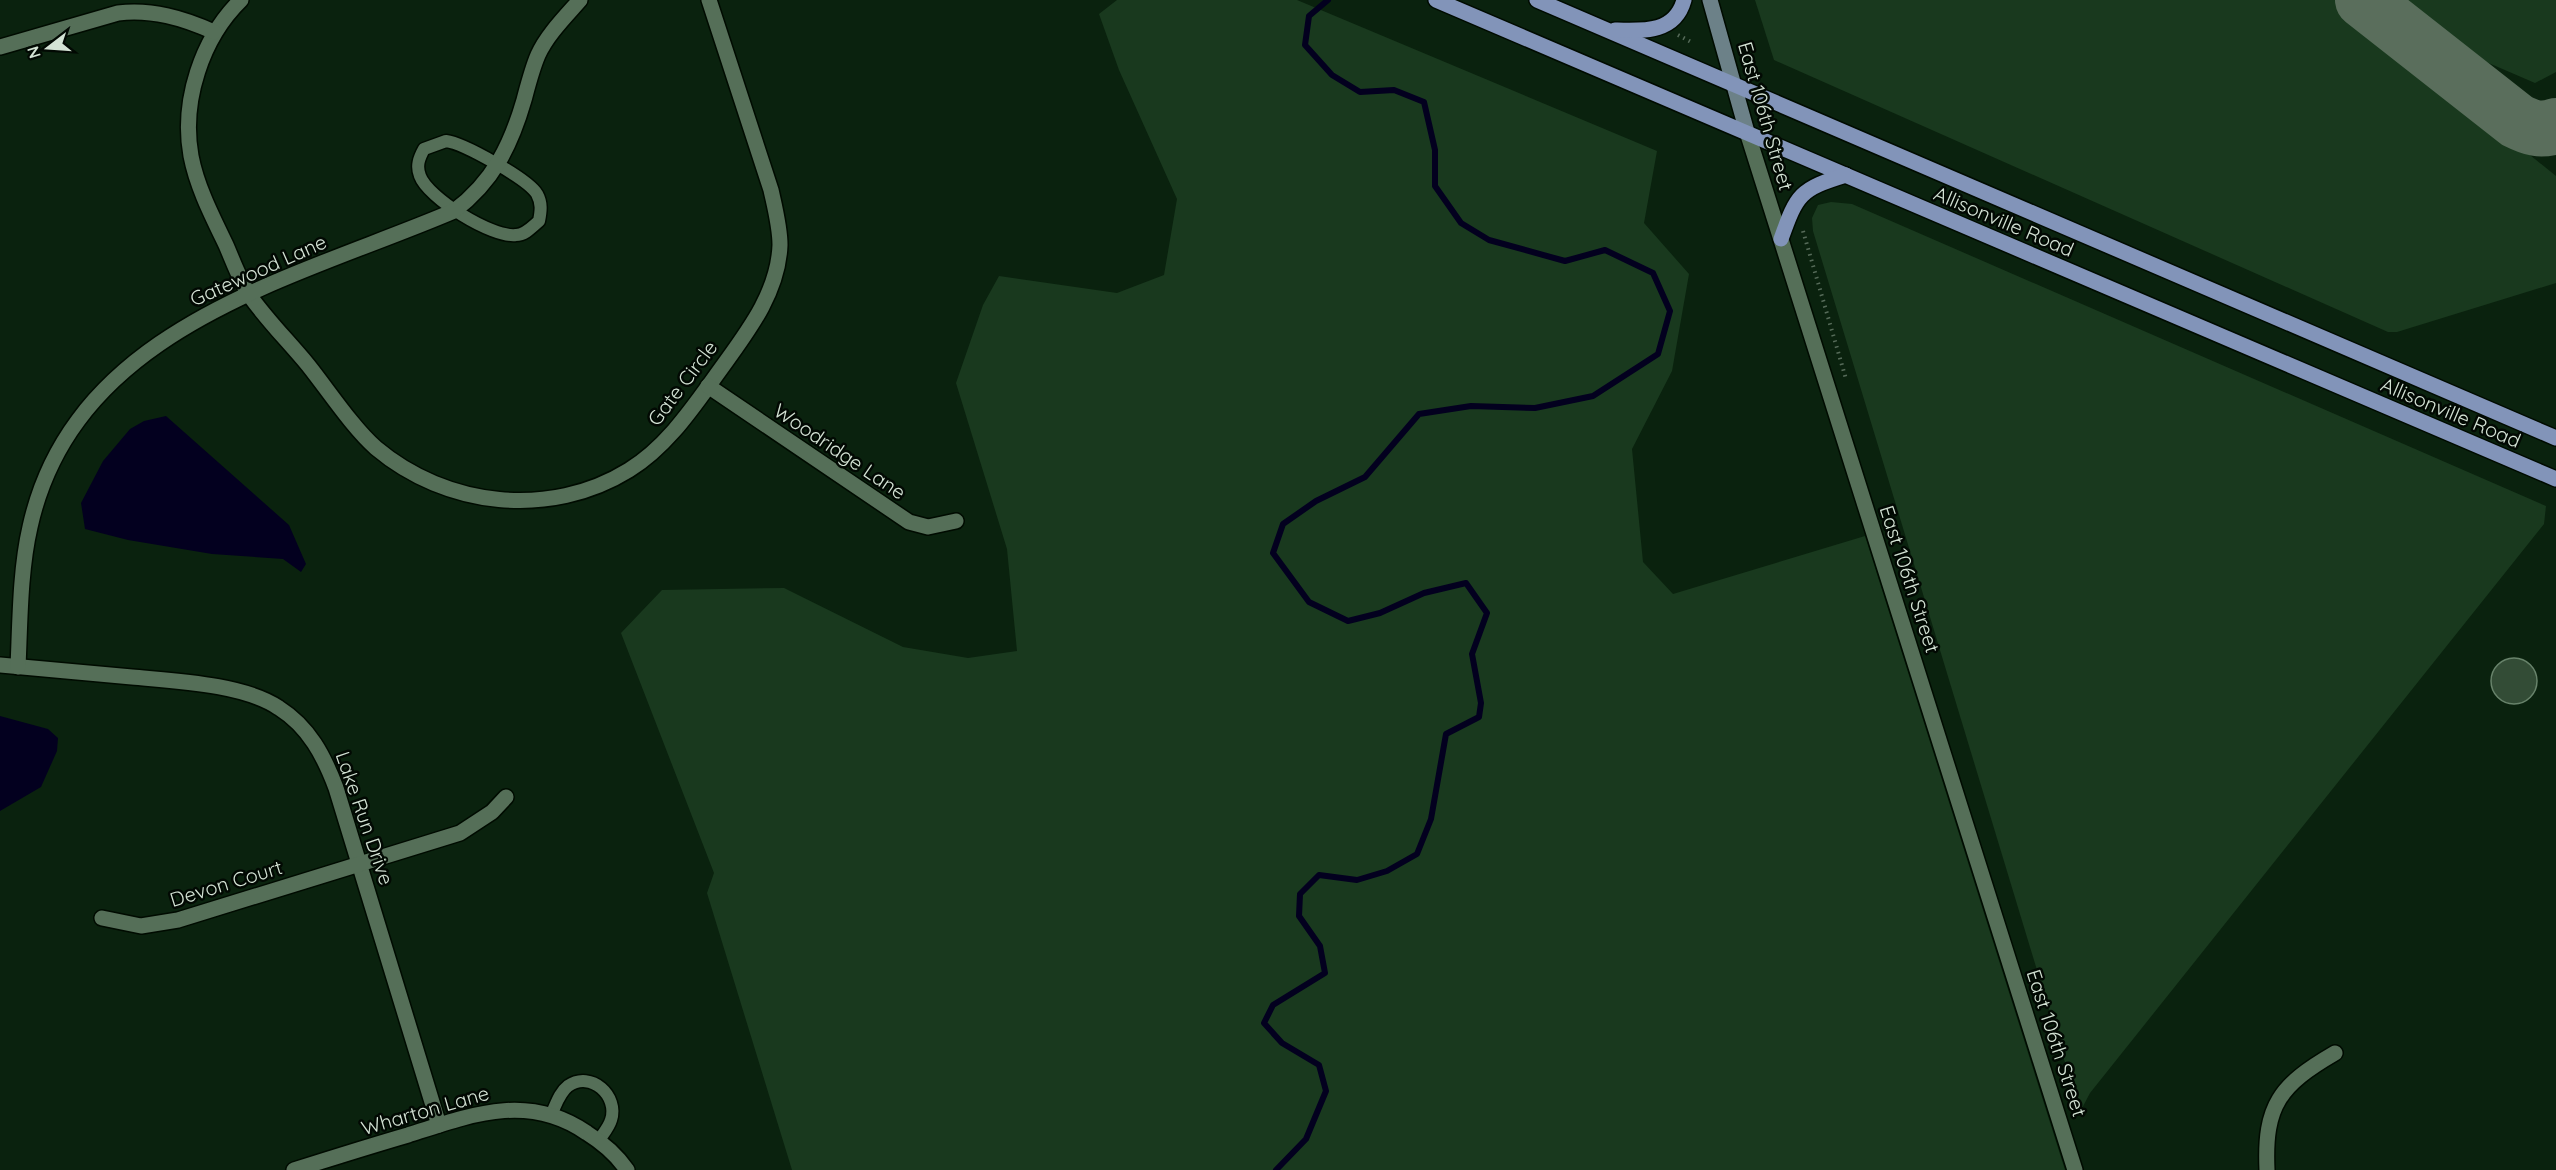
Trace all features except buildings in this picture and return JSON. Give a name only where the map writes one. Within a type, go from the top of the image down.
[{"type":"main road","name":"Allisonville Road","points":[[1436,0],[2556,479]]},
{"type":"main road","name":"Allisonville Road","points":[[1537,0],[2556,438]]},
{"type":"main road","points":[[1607,30],[1637,31],[1662,28],[1677,15],[1684,0]]},
{"type":"main road","name":"East 106th Street","points":[[1710,0],[1747,132]]},
{"type":"main road","points":[[1780,239],[1791,209],[1807,190],[1846,175]]},
{"type":"street","name":"Gate Circle","points":[[241,0],[214,32],[201,61],[193,94],[190,121],[191,154],[201,194],[249,294],[375,447],[414,475],[456,492],[499,501],[549,499],[593,488],[630,470],[664,442],[685,419],[764,306],[777,271],[780,243],[771,190],[709,0]]},
{"type":"street","name":"Gatewood Lane","points":[[18,667],[30,527],[46,474],[64,439],[81,415],[142,354],[211,312],[249,294],[454,211],[482,188],[505,153],[538,54],[580,0]]},
{"type":"street","points":[[0,47],[118,13],[137,11],[188,20],[214,32]]},
{"type":"street","name":"East 106th Street","points":[[1747,132],[2075,1170]]},
{"type":"street","name":"Woodridge Lane","points":[[708,386],[909,522],[928,527],[956,521]]},
{"type":"street","name":"Lake Run Drive","points":[[0,665],[199,684],[259,698],[279,708],[308,733],[325,758],[439,1125]]},
{"type":"street","name":"Devon Court","points":[[102,918],[141,926],[160,924],[359,865],[460,833],[492,812],[506,797]]},
{"type":"street","points":[[2266,1170],[2265,1140],[2270,1118],[2281,1095],[2301,1073],[2335,1053]]},
{"type":"street","name":"Wharton Lane","points":[[294,1170],[471,1115],[505,1110],[538,1111],[576,1125],[610,1149],[627,1170]]},
{"type":"lane","points":[[446,141],[456,142],[497,166],[519,177],[536,192],[541,210],[539,221],[519,235],[509,236],[454,211],[423,183],[417,166],[424,149],[446,141]]},
{"type":"lane","points":[[551,1115],[559,1098],[568,1087],[576,1083],[592,1082],[607,1094],[613,1107],[611,1120],[599,1140]]},
{"type":"green space","points":[[1117,0],[1297,0],[1657,151],[1644,223],[1689,274],[1672,371],[1632,449],[1643,562],[1673,594],[1865,536],[2065,1170],[792,1170],[707,893],[714,873],[621,633],[662,590],[784,588],[903,647],[968,658],[1017,651],[1007,549],[956,383],[983,305],[999,276],[1117,293],[1164,275],[1177,199],[1119,70],[1099,14]]},
{"type":"green space","points":[[1755,0],[2338,0],[2556,176],[2556,283],[2397,332],[2388,332],[1774,60]]},
{"type":"green space","points":[[2402,0],[2556,0],[2556,72],[2535,83],[2470,55]]},
{"type":"green space","points":[[1831,202],[1852,204],[2546,506],[2544,524],[2090,1093],[2080,1112],[1813,231],[1812,218],[1818,205]]},
{"type":"water","points":[[166,416],[289,525],[306,564],[301,572],[283,559],[212,554],[128,540],[85,529],[81,503],[103,461],[130,429],[144,421]]},
{"type":"water","points":[[0,716],[48,729],[58,738],[57,751],[41,787],[0,811]]},
{"type":"waterway","points":[[1276,1170],[1306,1139],[1326,1091],[1319,1065],[1282,1043],[1264,1023],[1273,1005],[1325,973],[1320,946],[1299,916],[1300,894],[1319,875],[1357,880],[1387,871],[1417,854],[1431,819],[1446,734],[1479,717],[1481,703],[1472,654],[1487,613],[1466,583],[1424,593],[1380,613],[1348,621],[1309,602],[1273,553],[1283,524],[1316,501],[1365,477],[1419,414],[1471,406],[1535,408],[1593,396],[1658,354],[1670,311],[1653,273],[1605,250],[1565,261],[1489,240],[1461,223],[1435,186],[1435,150],[1424,102],[1394,90],[1360,92],[1332,75],[1305,45],[1309,16],[1328,0]]},
{"type":"taxiway","points":[[2363,0],[2517,121],[2536,128],[2556,126]]}]
